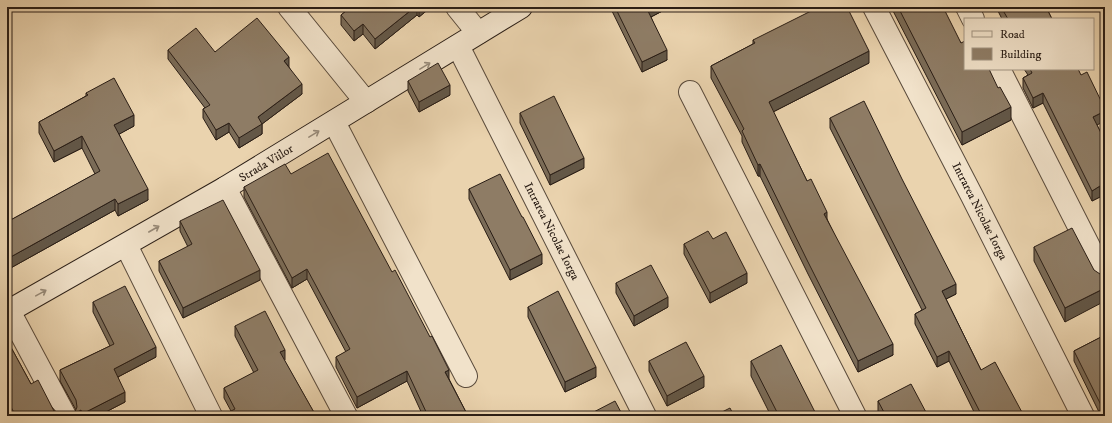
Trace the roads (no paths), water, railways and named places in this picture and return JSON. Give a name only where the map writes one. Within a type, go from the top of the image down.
[{"type":"street","points":[[289,7],[366,102]]},
{"type":"street","points":[[457,7],[478,33]]},
{"type":"street","name":"Intrarea Nicolae Iorga","points":[[874,7],[972,196],[1083,416]]},
{"type":"street","points":[[967,7],[972,18]]},
{"type":"street","name":"Strada Viilor","points":[[8,311],[225,188],[518,8]]},
{"type":"street","name":"Intrarea Nicolae Iorga","points":[[458,46],[645,416]]},
{"type":"street","points":[[1000,70],[1105,278]]},
{"type":"street","points":[[690,92],[855,416]]},
{"type":"street","points":[[334,122],[466,376]]},
{"type":"street","points":[[225,188],[346,416]]},
{"type":"street","points":[[126,245],[211,416]]},
{"type":"street","points":[[8,311],[65,416]]}]
